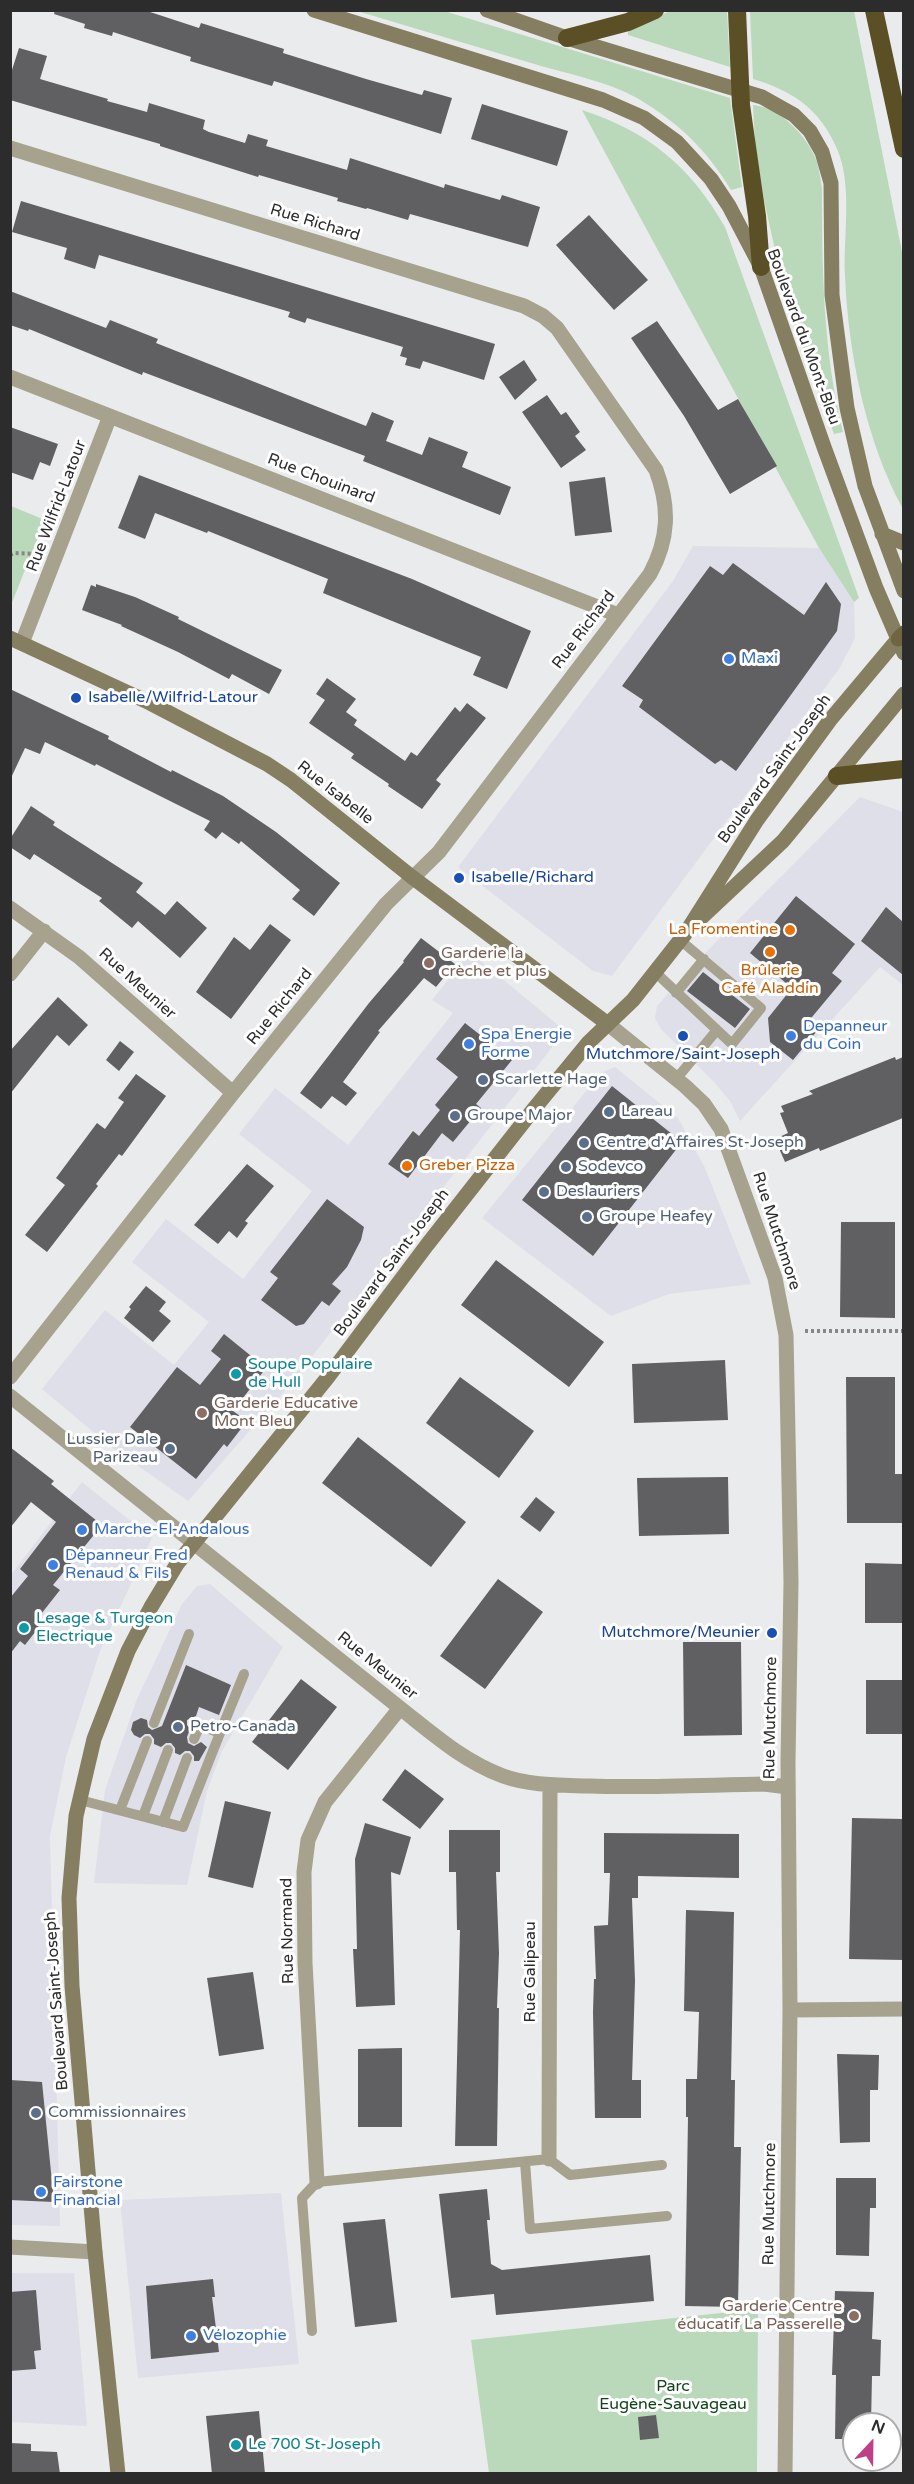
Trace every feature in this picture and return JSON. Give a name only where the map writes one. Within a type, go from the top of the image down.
[{"type":"highway","points":[[567,38],[594,29],[628,22],[655,10]]},
{"type":"highway","points":[[737,10],[740,90],[761,267]]},
{"type":"highway","points":[[874,10],[903,149]]},
{"type":"highway","points":[[837,776],[894,768],[903,769]]},
{"type":"street","name":"Boulevard du Mont-Bleu","points":[[314,10],[586,93],[644,118],[677,142],[711,179],[761,267],[824,447],[901,641]]},
{"type":"street","name":"Boulevard du Mont-Bleu","points":[[487,10],[567,38],[773,102],[794,115],[817,141],[826,162],[831,196],[832,295],[840,366],[858,459],[903,591]]},
{"type":"street","name":"Rue Richard","points":[[10,148],[524,306],[543,316],[557,328],[656,470],[663,488],[667,524],[659,556],[650,574],[439,852],[386,904],[10,1377]]},
{"type":"street","name":"Rue Chouinard","points":[[10,377],[618,615]]},
{"type":"street","name":"Rue Wilfrid-Latour","points":[[16,640],[110,416]]},
{"type":"street","points":[[882,534],[903,543]]},
{"type":"street","name":"Rue Isabelle","points":[[16,640],[189,723],[267,764],[291,780],[412,877],[608,1024]]},
{"type":"street","name":"Boulevard Saint-Joseph","points":[[118,2474],[95,2252],[69,1944],[71,1856],[80,1800],[94,1739],[128,1651],[177,1564],[328,1377],[427,1245],[533,1110],[588,1043],[633,1000],[655,972],[682,937],[764,810],[830,720],[901,641]]},
{"type":"street","name":"Boulevard Saint-Joseph","points":[[682,937],[783,841],[903,694]]},
{"type":"street","name":"Rue Meunier","points":[[10,908],[79,957],[233,1094]]},
{"type":"street","points":[[10,974],[44,931]]},
{"type":"street","name":"Rue Mutchmore","points":[[608,1024],[677,1078],[711,1114],[727,1144],[776,1278],[786,1335],[791,1582],[788,1787],[790,2010],[785,2474]]},
{"type":"street","name":"Rue Meunier","points":[[10,1396],[460,1755],[525,1783],[613,1787],[764,1784],[788,1787]]},
{"type":"street","name":"Rue Normand","points":[[317,2182],[305,1963],[304,1872],[308,1840],[325,1802],[400,1708]]},
{"type":"street","name":"Rue Galipeau","points":[[549,2159],[550,1785]]},
{"type":"street","points":[[790,2010],[903,2009]]},
{"type":"street","points":[[10,2247],[95,2252]]},
{"type":"lane","points":[[655,972],[676,993],[695,1004],[717,1025],[732,1044],[761,1008],[740,996],[718,978],[704,959],[682,937]]},
{"type":"lane","points":[[676,993],[704,959]]},
{"type":"lane","points":[[677,1078],[717,1025]]},
{"type":"lane","points":[[154,1723],[163,1711],[189,1634]]},
{"type":"lane","points":[[80,1800],[183,1827],[244,1674]]},
{"type":"lane","points":[[194,1739],[197,1724],[220,1733]]},
{"type":"lane","points":[[120,1810],[147,1741]]},
{"type":"lane","points":[[143,1816],[168,1750]]},
{"type":"lane","points":[[163,1822],[187,1758]]},
{"type":"lane","points":[[312,2331],[302,2198],[317,2182],[549,2159],[570,2175],[662,2166]]},
{"type":"lane","points":[[525,2162],[530,2229],[667,2216]]},
{"type":"path","points":[[10,555],[15,553],[36,554]]},
{"type":"path","points":[[805,1331],[903,1331]]},
{"type":"shaded area","points":[[693,546],[819,548],[854,602],[855,638],[839,669],[612,976],[593,971],[458,867],[673,581]]},
{"type":"shaded area","points":[[860,797],[903,812],[903,985],[880,967],[740,1121],[730,1101],[713,1081],[661,1029],[655,1018],[657,1006],[710,948]]},
{"type":"shaded area","points":[[470,952],[558,1025],[560,1037],[289,1386],[188,1501],[110,1446],[42,1389],[105,1310],[174,1365],[209,1322],[132,1262],[166,1219],[243,1279],[312,1191],[239,1134],[275,1088],[348,1145],[453,1013],[432,1000]]},
{"type":"shaded area","points":[[615,1067],[678,1118],[705,1168],[751,1284],[669,1294],[611,1316],[482,1218],[601,1073]]},
{"type":"shaded area","points":[[82,1482],[152,1538],[100,1651],[66,1757],[50,1836],[60,2226],[11,2225],[10,1576]]},
{"type":"shaded area","points":[[210,1584],[283,1647],[222,1751],[207,1791],[187,1885],[94,1883],[105,1790],[137,1699],[182,1604],[197,1586]]},
{"type":"shaded area","points":[[281,2193],[299,2364],[138,2378],[120,2200]]},
{"type":"shaded area","points":[[10,2273],[74,2273],[87,2426],[11,2422]]},
{"type":"green space","points":[[357,11],[444,11],[730,98],[742,187],[731,190],[712,162],[679,127],[652,107],[626,92],[590,79]]},
{"type":"green space","points":[[670,11],[727,11],[730,67],[628,35],[628,30]]},
{"type":"green space","points":[[750,11],[854,11],[903,257],[903,509],[890,483],[869,426],[855,365],[845,276],[846,195],[842,163],[830,135],[813,112],[781,89],[753,79]]},
{"type":"green space","points":[[753,105],[772,111],[789,122],[804,138],[817,163],[822,188],[825,310],[831,371],[843,432],[834,434],[792,317],[764,200],[755,143]]},
{"type":"green space","points":[[582,110],[628,129],[666,154],[697,186],[725,227],[859,598],[854,602],[819,548]]},
{"type":"green space","points":[[11,506],[45,520],[11,605]]},
{"type":"green space","name":"Parc Eugène-Sauvageau","points":[[758,2309],[757,2473],[489,2473],[471,2340]]},
{"type":"building","points":[[55,10],[144,10],[199,28],[201,23],[284,49],[283,53],[422,95],[424,90],[452,98],[441,134],[274,81],[272,86],[190,61],[191,57],[113,32],[112,36],[84,28],[85,24],[54,14]]},
{"type":"building","points":[[19,48],[47,56],[40,79],[108,99],[107,101],[147,112],[149,103],[205,120],[203,129],[209,132],[245,143],[248,134],[268,140],[266,146],[347,170],[350,158],[444,188],[445,184],[500,200],[502,195],[540,207],[528,247],[410,214],[408,220],[337,201],[338,198],[259,175],[258,177],[160,146],[160,144],[10,100],[10,76]]},
{"type":"building","points":[[482,104],[568,131],[557,166],[471,139]]},
{"type":"building","points":[[21,201],[495,344],[484,380],[423,361],[420,369],[405,365],[407,358],[400,356],[403,347],[307,318],[305,323],[288,317],[290,312],[99,255],[95,269],[64,259],[67,248],[12,232]]},
{"type":"building","points":[[589,215],[648,280],[614,310],[556,245]]},
{"type":"building","points":[[10,291],[106,328],[110,320],[158,339],[156,343],[366,426],[372,412],[394,421],[386,441],[422,455],[429,437],[468,452],[462,467],[511,487],[500,515],[363,461],[365,456],[143,372],[142,375],[29,329],[28,331],[10,325]]},
{"type":"building","points":[[657,321],[718,410],[738,399],[777,466],[730,494],[684,416],[631,338]]},
{"type":"building","points":[[524,360],[537,380],[515,400],[499,377]]},
{"type":"building","points":[[547,395],[561,415],[566,412],[580,432],[575,436],[586,450],[561,468],[522,412]]},
{"type":"building","points":[[10,427],[58,444],[50,466],[40,462],[33,480],[10,472]]},
{"type":"building","points":[[139,475],[412,579],[531,631],[507,689],[473,675],[481,657],[323,593],[328,579],[208,531],[207,533],[155,513],[145,539],[118,528]]},
{"type":"building","points":[[605,477],[612,532],[575,536],[569,482]]},
{"type":"building","name":"Maxi","points":[[733,563],[804,615],[826,582],[841,604],[837,631],[736,771],[721,760],[715,764],[639,707],[643,700],[622,686],[710,566],[723,575]]},
{"type":"building","points":[[96,584],[135,597],[179,617],[178,619],[282,670],[269,694],[232,674],[229,679],[122,625],[82,610],[91,585],[96,587]]},
{"type":"building","points":[[327,678],[356,699],[346,712],[357,720],[354,725],[405,761],[411,752],[417,756],[455,707],[460,712],[467,703],[486,718],[436,780],[441,784],[422,809],[351,758],[354,754],[309,723],[325,700],[316,694]]},
{"type":"building","points":[[10,689],[109,736],[108,739],[223,796],[276,832],[340,883],[314,916],[292,899],[300,890],[241,841],[239,844],[222,832],[216,839],[204,830],[210,821],[96,764],[95,766],[45,742],[40,754],[25,748],[10,780]]},
{"type":"building","points":[[31,806],[55,822],[53,825],[143,883],[136,892],[165,915],[177,901],[207,928],[180,958],[138,921],[132,928],[99,901],[102,898],[34,854],[30,860],[10,847],[10,839]]},
{"type":"building","points":[[796,896],[855,944],[832,973],[842,981],[807,1023],[817,1031],[793,1060],[770,1042],[768,1018],[792,988],[750,953]]},
{"type":"building","points":[[886,907],[903,922],[903,975],[861,941]]},
{"type":"building","points":[[270,924],[291,940],[231,1019],[196,992],[234,937],[250,950]]},
{"type":"building","points":[[421,938],[455,964],[436,987],[424,978],[378,1031],[380,1032],[343,1082],[357,1093],[346,1106],[332,1096],[321,1109],[300,1093]]},
{"type":"building","points":[[703,972],[750,1009],[735,1028],[687,991]]},
{"type":"building","points":[[58,997],[88,1025],[69,1046],[57,1035],[10,1094],[10,1051]]},
{"type":"building","points":[[465,1023],[512,1060],[476,1104],[481,1108],[453,1142],[442,1133],[408,1178],[388,1164],[413,1131],[419,1136],[440,1110],[435,1105],[458,1077],[436,1059]]},
{"type":"building","points":[[120,1041],[134,1052],[119,1071],[106,1060]]},
{"type":"building","points":[[895,1057],[896,1060],[903,1057],[903,1118],[820,1151],[819,1148],[785,1162],[775,1139],[788,1133],[780,1113],[784,1112],[781,1106],[813,1094],[809,1091]]},
{"type":"building","points":[[136,1074],[166,1096],[122,1156],[119,1154],[96,1184],[98,1186],[47,1252],[25,1235],[65,1185],[56,1178],[97,1123],[105,1129],[124,1102],[118,1098]]},
{"type":"building","points":[[612,1086],[682,1142],[593,1256],[522,1200]]},
{"type":"building","points":[[247,1164],[274,1186],[245,1221],[248,1223],[237,1238],[229,1231],[218,1244],[194,1225]]},
{"type":"building","points":[[327,1199],[364,1227],[361,1240],[347,1267],[332,1284],[341,1291],[329,1306],[322,1301],[304,1324],[296,1326],[261,1300],[278,1278],[270,1272]]},
{"type":"building","points":[[841,1222],[895,1222],[895,1318],[840,1317]]},
{"type":"building","points":[[496,1260],[604,1342],[569,1387],[461,1305]]},
{"type":"building","points":[[146,1286],[166,1302],[159,1311],[171,1321],[153,1342],[124,1318],[131,1309],[129,1307]]},
{"type":"building","points":[[224,1334],[266,1368],[233,1411],[247,1421],[227,1447],[224,1444],[196,1479],[130,1427],[177,1367],[200,1385],[221,1359],[211,1351]]},
{"type":"building","points":[[725,1360],[728,1420],[634,1423],[632,1364]]},
{"type":"building","points":[[460,1377],[534,1431],[499,1478],[426,1423]]},
{"type":"building","points":[[846,1377],[895,1377],[895,1474],[903,1474],[903,1523],[847,1523]]},
{"type":"building","points":[[358,1437],[466,1522],[431,1567],[322,1483]]},
{"type":"building","points":[[10,1447],[54,1481],[51,1484],[102,1525],[53,1585],[60,1590],[34,1623],[39,1627],[25,1645],[20,1641],[10,1654],[10,1598],[28,1576],[20,1569],[56,1522],[31,1502],[10,1528]]},
{"type":"building","points":[[728,1477],[729,1534],[639,1536],[637,1478]]},
{"type":"building","points":[[536,1497],[555,1512],[540,1532],[520,1517]]},
{"type":"building","points":[[865,1563],[903,1564],[903,1623],[865,1623]]},
{"type":"building","points":[[498,1579],[543,1612],[485,1689],[440,1656]]},
{"type":"building","points":[[683,1642],[741,1642],[742,1735],[684,1736]]},
{"type":"building","points":[[186,1665],[231,1685],[219,1715],[199,1707],[196,1716],[187,1720],[190,1729],[187,1737],[188,1743],[194,1746],[201,1742],[207,1747],[199,1761],[194,1761],[194,1756],[190,1751],[185,1751],[180,1755],[175,1753],[175,1748],[171,1743],[166,1743],[161,1747],[154,1744],[154,1739],[150,1734],[145,1734],[140,1738],[131,1730],[133,1722],[141,1718],[147,1720],[148,1727],[152,1730],[162,1726]]},
{"type":"building","points":[[301,1679],[337,1707],[288,1770],[252,1742]]},
{"type":"building","points":[[866,1680],[903,1680],[903,1734],[866,1734]]},
{"type":"building","points":[[405,1769],[444,1799],[420,1829],[382,1800]]},
{"type":"building","points":[[225,1801],[271,1812],[253,1888],[208,1877]]},
{"type":"building","points":[[852,1818],[903,1819],[903,1960],[849,1959]]},
{"type":"building","points":[[365,1823],[411,1837],[400,1875],[391,1872],[395,2005],[356,2007],[353,1949],[357,1949],[355,1859]]},
{"type":"building","points":[[449,1830],[500,1830],[500,1872],[496,1872],[499,1953],[497,2146],[455,2146],[460,1930],[457,1930],[456,1872],[449,1872]]},
{"type":"building","points":[[604,1833],[739,1834],[739,1878],[638,1876],[638,1898],[632,1898],[635,1981],[632,2080],[641,2080],[641,2118],[595,2118],[594,1926],[608,1925],[610,1873],[604,1873]]},
{"type":"building","points":[[686,1910],[734,1912],[731,2080],[735,2080],[734,2147],[741,2147],[738,2307],[685,2306],[688,2117],[686,2117],[686,2079],[697,2079],[699,2012],[684,2011]]},
{"type":"building","points":[[253,1972],[264,2049],[219,2056],[207,1978]]},
{"type":"building","points":[[402,2048],[402,2127],[358,2127],[358,2049]]},
{"type":"building","points":[[837,2054],[879,2055],[878,2090],[870,2090],[870,2142],[840,2143]]},
{"type":"building","points":[[10,2080],[42,2082],[54,2202],[10,2200]]},
{"type":"building","points":[[836,2178],[876,2178],[876,2208],[870,2208],[869,2256],[836,2255]]},
{"type":"building","points":[[487,2189],[491,2264],[502,2270],[650,2255],[654,2301],[496,2315],[494,2294],[451,2298],[439,2194]]},
{"type":"building","points":[[385,2219],[397,2322],[355,2327],[343,2223]]},
{"type":"building","points":[[213,2279],[215,2297],[212,2297],[219,2352],[151,2359],[146,2286]]},
{"type":"building","points":[[36,2290],[41,2350],[34,2351],[36,2369],[10,2371],[10,2292]]},
{"type":"building","points":[[835,2291],[874,2292],[872,2339],[881,2340],[880,2376],[872,2376],[871,2412],[842,2412],[842,2439],[835,2439],[836,2375],[832,2375]]},
{"type":"building","name":"Le 700 St-Joseph","points":[[259,2411],[265,2474],[212,2474],[206,2416]]},
{"type":"building","points":[[656,2415],[659,2438],[640,2440],[638,2417]]},
{"type":"building","points":[[10,2443],[31,2444],[31,2451],[57,2452],[60,2474],[10,2474]]},
{"type":"place","name":"Maxi","points":[[729,659]]},
{"type":"place","name":"Isabelle/Wilfrid-Latour","points":[[76,698]]},
{"type":"place","name":"Isabelle/Richard","points":[[459,878]]},
{"type":"place","name":"La Fromentine","points":[[790,930]]},
{"type":"place","name":"Brûlerie Café Aladdin","points":[[770,952]]},
{"type":"place","name":"Garderie la crèche et plus","points":[[429,963]]},
{"type":"place","name":"Mutchmore/Saint-Joseph","points":[[683,1036]]},
{"type":"place","name":"Depanneur du Coin","points":[[791,1036]]},
{"type":"place","name":"Spa Energie Forme","points":[[469,1044]]},
{"type":"place","name":"Scarlette Hage","points":[[483,1080]]},
{"type":"place","name":"Lareau","points":[[609,1112]]},
{"type":"place","name":"Groupe Major","points":[[455,1116]]},
{"type":"place","name":"Centre d'Affaires St-Joseph","points":[[584,1143]]},
{"type":"place","name":"Greber Pizza","points":[[407,1166]]},
{"type":"place","name":"Sodevco","points":[[566,1167]]},
{"type":"place","name":"Deslauriers","points":[[544,1192]]},
{"type":"place","name":"Groupe Heafey","points":[[587,1217]]},
{"type":"place","name":"Soupe Populaire de Hull","points":[[236,1374]]},
{"type":"place","name":"Garderie Educative Mont Bleu","points":[[202,1413]]},
{"type":"place","name":"Lussier Dale Parizeau","points":[[170,1449]]},
{"type":"place","name":"Marche-El-Andalous","points":[[82,1530]]},
{"type":"place","name":"Dépanneur Fred Renaud & Fils","points":[[53,1565]]},
{"type":"place","name":"Lesage & Turgeon Electrique","points":[[24,1628]]},
{"type":"place","name":"Mutchmore/Meunier","points":[[772,1633]]},
{"type":"place","name":"Petro-Canada","points":[[178,1727]]},
{"type":"place","name":"Commissionnaires","points":[[36,2113]]},
{"type":"place","name":"Fairstone Financial","points":[[41,2192]]},
{"type":"place","name":"Garderie Centre éducatif La Passerelle","points":[[854,2316]]},
{"type":"place","name":"Vélozophie","points":[[191,2336]]},
{"type":"place","name":"Le 700 St-Joseph","points":[[236,2445]]}]
